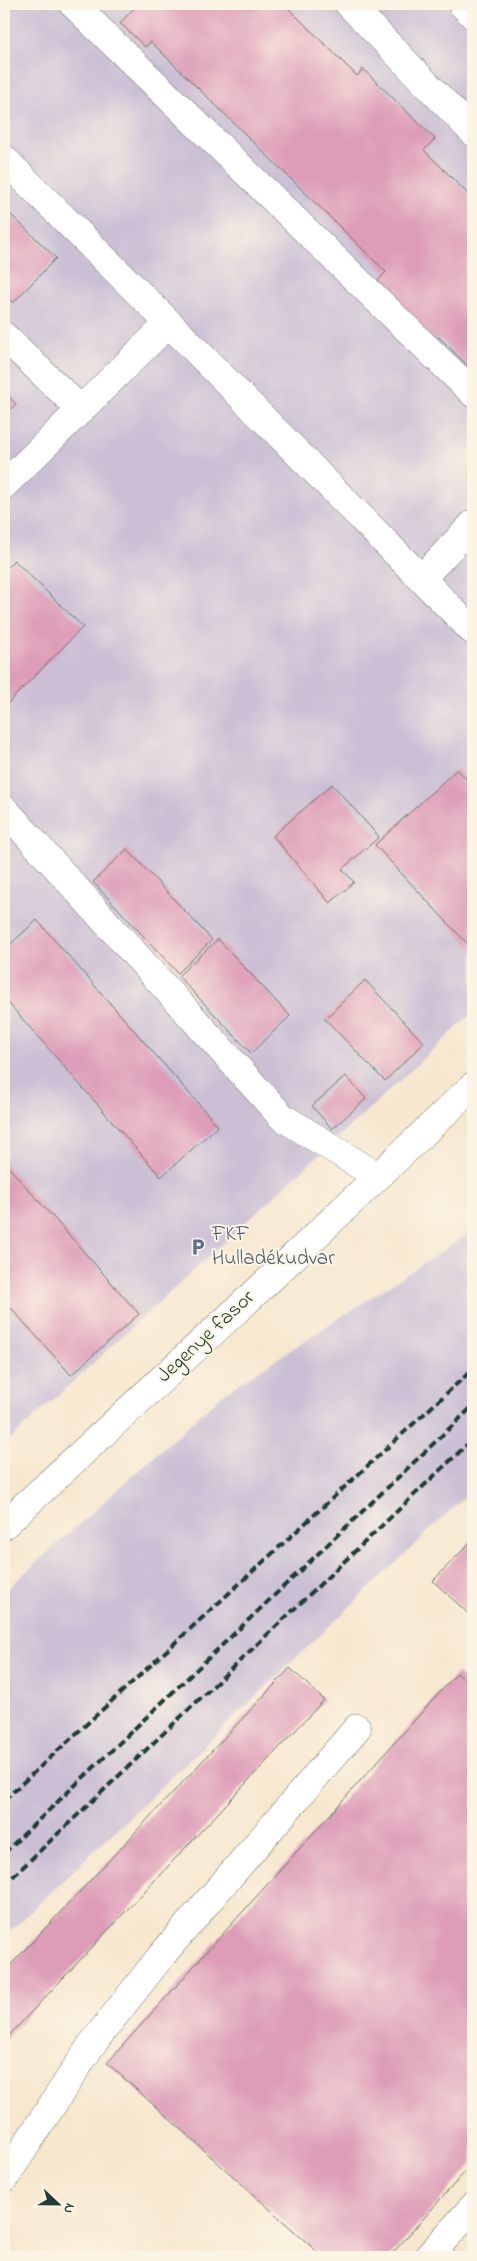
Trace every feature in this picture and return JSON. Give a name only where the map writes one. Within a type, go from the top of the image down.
[{"type":"street","points":[[73,4],[473,393]]},
{"type":"street","points":[[349,4],[473,132]]},
{"type":"street","points":[[462,4],[473,15]]},
{"type":"street","points":[[4,159],[169,322],[473,631]]},
{"type":"street","points":[[4,485],[169,322]]},
{"type":"street","points":[[4,336],[81,410]]},
{"type":"street","points":[[422,578],[473,524]]},
{"type":"street","points":[[4,809],[282,1117],[377,1176]]},
{"type":"street","name":"Jegenye fasor","points":[[4,1526],[267,1282],[473,1086]]},
{"type":"street","points":[[4,2178],[92,2044],[162,1955],[357,1728]]},
{"type":"street","points":[[428,2257],[473,2207]]},
{"type":"shaded area","points":[[4,4],[473,4],[473,1013],[4,1445]]},
{"type":"shaded area","points":[[473,1231],[473,1489],[4,1937],[4,1592],[223,1394]]},
{"type":"building","points":[[138,4],[284,4],[357,76],[363,69],[435,139],[424,150],[473,199],[473,371],[439,337],[432,344],[373,286],[386,272],[151,42],[145,47],[120,23]]},
{"type":"building","points":[[4,208],[56,258],[13,303],[4,294]]},
{"type":"building","points":[[4,391],[16,404],[4,416]]},
{"type":"building","points":[[14,560],[83,627],[4,707],[4,571]]},
{"type":"building","points":[[457,769],[473,786],[473,950],[375,845]]},
{"type":"building","points":[[332,784],[379,837],[342,869],[354,882],[330,903],[273,836]]},
{"type":"building","points":[[127,849],[212,940],[178,973],[93,882]]},
{"type":"building","points":[[37,920],[218,1126],[161,1177],[4,998],[4,950]]},
{"type":"building","points":[[218,939],[290,1016],[251,1053],[178,976]]},
{"type":"building","points":[[365,980],[424,1043],[385,1081],[325,1019]]},
{"type":"building","points":[[346,1076],[366,1099],[332,1129],[312,1106]]},
{"type":"building","points":[[4,1162],[139,1314],[71,1375],[4,1300]]},
{"type":"building","points":[[473,1539],[473,1618],[433,1581]]},
{"type":"building","points":[[290,1668],[324,1700],[4,2041],[4,1972]]},
{"type":"building","points":[[457,1673],[473,1687],[473,2163],[389,2257],[323,2257],[107,2063]]},
{"type":"railway","points":[[4,1800],[473,1369]]},
{"type":"railway","points":[[4,1853],[473,1406]]},
{"type":"railway","points":[[4,1885],[473,1439]]},
{"type":"place","name":"FKF Hulladékudvar","points":[[198,1247]]}]
